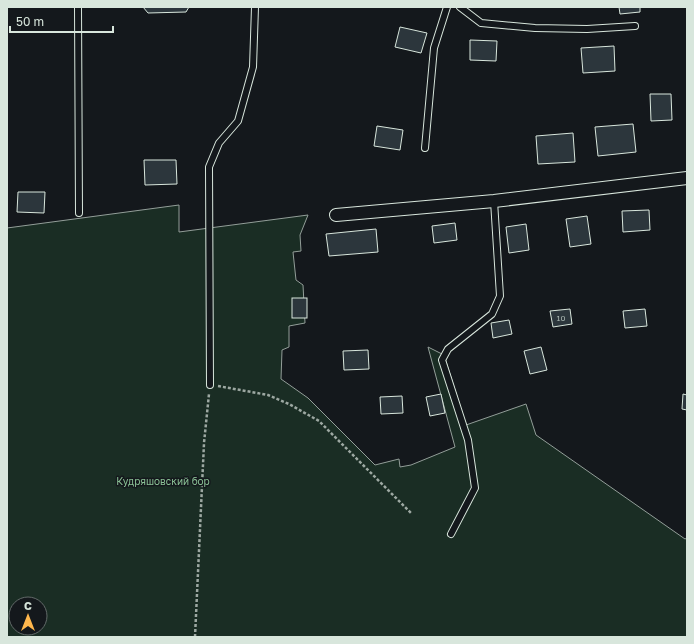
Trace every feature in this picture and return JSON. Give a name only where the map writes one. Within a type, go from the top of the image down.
[{"type":"street","points":[[336,215],[494,201],[687,178]]},
{"type":"lane","points":[[78,7],[79,213]]},
{"type":"lane","points":[[210,385],[209,167],[219,143],[238,121],[253,67],[255,7]]},
{"type":"lane","points":[[425,148],[434,48],[447,7]]},
{"type":"lane","points":[[460,7],[481,23],[535,28],[579,29],[635,26]]},
{"type":"lane","points":[[451,534],[475,488],[468,440],[442,360],[448,349],[492,314],[500,296],[494,201]]},
{"type":"path","points":[[195,637],[204,443],[210,385],[268,395],[289,404],[319,421],[412,513]]},
{"type":"green space","name":"Кудряшовский бор","points":[[179,205],[179,232],[308,215],[300,235],[301,251],[293,252],[296,280],[303,285],[305,323],[289,326],[289,347],[282,350],[281,379],[308,398],[375,465],[399,459],[400,467],[411,465],[455,447],[428,347],[444,355],[466,425],[526,404],[536,435],[685,539],[687,538],[687,637],[7,637],[7,228]]},
{"type":"building","points":[[143,7],[189,7],[186,12],[148,13]]},
{"type":"building","points":[[619,7],[640,7],[640,12],[620,14]]},
{"type":"building","points":[[400,27],[427,33],[421,53],[395,47]]},
{"type":"building","points":[[470,40],[497,41],[496,61],[470,60]]},
{"type":"building","points":[[614,46],[615,71],[583,73],[581,48]]},
{"type":"building","points":[[650,94],[671,94],[672,120],[651,121]]},
{"type":"building","points":[[633,124],[636,152],[598,156],[595,127]]},
{"type":"building","points":[[377,126],[403,130],[400,150],[374,146]]},
{"type":"building","points":[[573,133],[575,162],[538,164],[536,136]]},
{"type":"building","points":[[144,160],[176,160],[177,184],[145,185]]},
{"type":"building","points":[[18,192],[45,192],[44,213],[17,212]]},
{"type":"building","points":[[649,210],[650,230],[623,232],[622,211]]},
{"type":"building","points":[[587,216],[591,244],[570,247],[566,219]]},
{"type":"building","points":[[455,223],[457,240],[434,243],[432,226]]},
{"type":"building","points":[[526,224],[529,250],[509,253],[506,227]]},
{"type":"building","points":[[376,229],[378,252],[329,256],[326,234]]},
{"type":"building","points":[[292,298],[307,298],[307,318],[292,318]]},
{"type":"building","points":[[570,309],[572,324],[553,327],[550,311]]},
{"type":"building","points":[[645,309],[647,326],[625,328],[623,311]]},
{"type":"building","points":[[509,320],[512,334],[493,338],[491,323]]},
{"type":"building","points":[[541,347],[547,370],[530,374],[524,351]]},
{"type":"building","points":[[368,350],[369,369],[344,370],[343,351]]},
{"type":"building","points":[[441,394],[445,413],[430,416],[426,397]]},
{"type":"building","points":[[683,394],[687,395],[687,410],[682,409]]},
{"type":"building","points":[[402,396],[403,413],[381,414],[380,397]]}]
